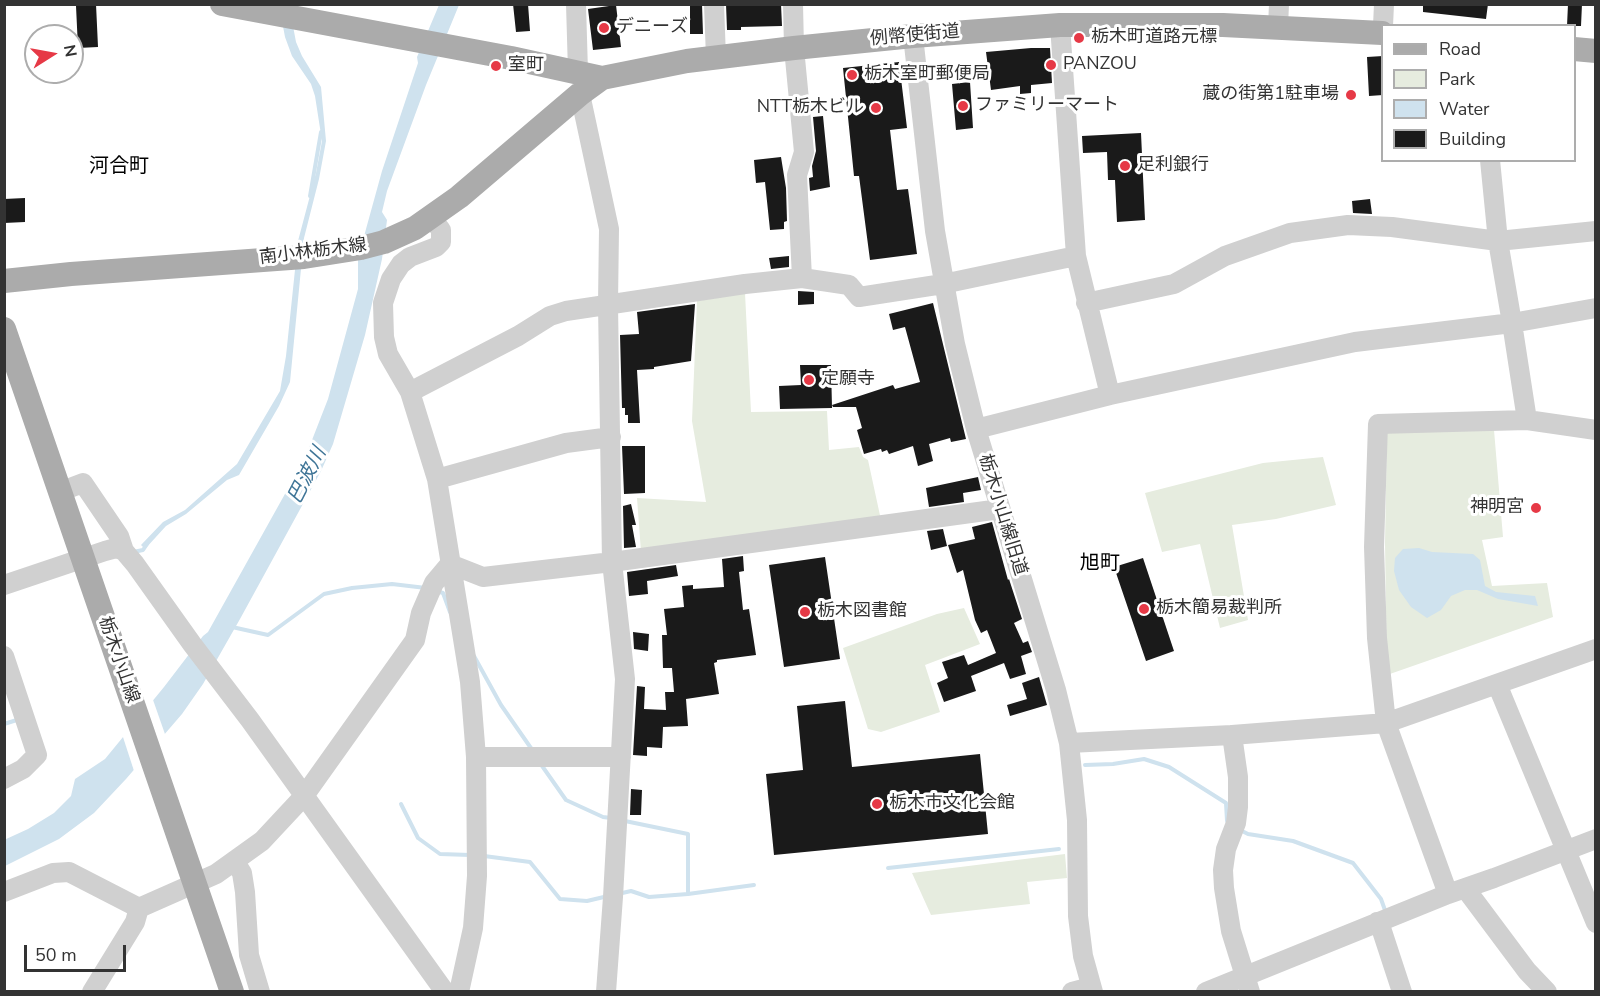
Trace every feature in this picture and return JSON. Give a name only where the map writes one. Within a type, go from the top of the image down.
[{"type":"main road","points":[[222,4],[280,13],[452,47],[579,83]]},
{"type":"main road","name":"例幣使街道","points":[[602,78],[639,69],[716,58],[1069,18],[1176,24],[1279,16],[1381,33]]},
{"type":"main road","points":[[1576,49],[1596,51]]},
{"type":"main road","name":"南小林栃木線","points":[[4,281],[62,274],[299,257],[361,248],[384,242],[400,236],[431,217],[467,190],[579,83],[602,78]]},
{"type":"main road","name":"栃木小山線","points":[[4,329],[62,491],[232,992]]},
{"type":"street","points":[[576,4],[579,83],[609,229],[612,562],[625,679],[606,992]]},
{"type":"street","points":[[714,4],[716,58]]},
{"type":"street","points":[[793,4],[794,48],[804,152],[797,175],[802,278]]},
{"type":"street","points":[[1383,24],[1384,4]]},
{"type":"street","points":[[1069,18],[1076,256],[1110,395]]},
{"type":"street","name":"栃木小山線旧道","points":[[913,36],[943,284],[955,344],[976,429],[1053,680],[1069,743],[1077,820],[1077,916],[1085,990]]},
{"type":"street","points":[[1490,162],[1498,241],[1527,420]]},
{"type":"street","points":[[431,217],[441,230],[441,242],[436,247],[410,257],[401,264],[391,279],[383,303],[384,337],[387,354],[410,392],[436,479],[470,682],[476,757],[477,886],[473,928],[459,992]]},
{"type":"street","points":[[1086,303],[1174,284],[1225,256],[1290,233],[1302,231],[1348,225],[1412,229],[1498,241],[1596,231]]},
{"type":"street","points":[[410,392],[518,336],[550,316],[566,311],[802,278],[849,285],[859,297],[943,284],[1076,256]]},
{"type":"street","points":[[976,429],[1110,395],[1355,342],[1512,323],[1596,308]]},
{"type":"street","points":[[1547,992],[1456,891],[1386,723],[1377,638],[1374,547],[1378,424],[1527,420],[1596,430]]},
{"type":"street","points":[[436,479],[566,442],[611,437]]},
{"type":"street","points":[[62,491],[83,483],[119,536],[124,551],[445,992]]},
{"type":"street","points":[[450,564],[483,577],[612,562],[1000,509]]},
{"type":"street","points":[[4,585],[116,548],[124,551]]},
{"type":"street","points":[[4,892],[53,873],[69,872],[139,908],[195,885],[235,862],[262,841],[304,796],[415,640],[421,613],[434,583],[450,564]]},
{"type":"street","points":[[1069,743],[1232,735],[1386,723],[1596,649]]},
{"type":"street","points":[[4,656],[38,755],[22,769],[4,779]]},
{"type":"street","points":[[1497,684],[1596,923]]},
{"type":"street","points":[[1232,735],[1238,777],[1238,807],[1236,823],[1226,849],[1223,870],[1224,888],[1231,931],[1248,983]]},
{"type":"street","points":[[476,757],[621,758]]},
{"type":"street","points":[[1206,992],[1248,983],[1384,919],[1596,839]]},
{"type":"street","points":[[235,862],[242,873],[249,955],[260,992]]},
{"type":"street","points":[[92,992],[135,922],[139,908]]},
{"type":"street","points":[[1384,919],[1383,931],[1402,992]]},
{"type":"green space","points":[[745,293],[751,412],[827,411],[829,450],[859,447],[863,457],[868,460],[881,520],[641,552],[637,498],[706,502],[692,421],[697,301]]},
{"type":"green space","points":[[1494,430],[1503,537],[1482,540],[1492,586],[1547,583],[1553,617],[1387,675],[1385,543],[1387,432]]},
{"type":"green space","points":[[1323,457],[1336,505],[1276,519],[1232,525],[1248,620],[1220,628],[1200,544],[1162,552],[1145,493],[1263,463]]},
{"type":"green space","points":[[964,608],[980,644],[925,665],[940,712],[881,732],[868,729],[843,648],[937,614]]},
{"type":"green space","points":[[1065,854],[1067,878],[1027,882],[1030,904],[931,915],[912,873]]},
{"type":"water","points":[[279,5],[289,5],[296,42],[321,87],[326,141],[304,238],[290,382],[279,406],[239,475],[227,480],[186,514],[166,526],[145,549],[141,545],[163,522],[185,510],[237,464],[280,391],[298,241],[322,141],[315,96],[311,84],[292,56],[285,37]]},
{"type":"water","name":"巴波川","points":[[439,5],[459,5],[426,85],[387,191],[382,212],[387,220],[382,259],[365,335],[333,444],[321,471],[203,684],[182,714],[94,813],[59,839],[5,866],[4,840],[54,813],[71,796],[75,779],[105,759],[208,632],[305,458],[328,399],[358,289],[358,258],[382,171],[418,63],[417,57]]},
{"type":"water","points":[[1419,548],[1432,552],[1473,554],[1480,560],[1485,586],[1496,592],[1535,596],[1538,606],[1498,599],[1477,590],[1465,590],[1451,596],[1441,610],[1427,618],[1411,607],[1399,590],[1394,571],[1395,558],[1403,549]]},
{"type":"pier","points":[[152,697],[166,737],[135,774],[122,734]]},
{"type":"building","points":[[96,4],[98,47],[84,48],[84,24],[77,24],[76,6]]},
{"type":"building","points":[[513,4],[528,4],[530,31],[516,32]]},
{"type":"building","points":[[690,4],[702,4],[703,34],[690,34]]},
{"type":"building","points":[[726,4],[781,4],[782,26],[741,27],[741,30],[727,30]]},
{"type":"building","points":[[1423,4],[1488,4],[1486,19],[1423,12]]},
{"type":"building","points":[[1568,4],[1582,4],[1581,26],[1567,24]]},
{"type":"building","name":"デニーズ","points":[[616,5],[621,47],[593,50],[588,9]]},
{"type":"building","points":[[1050,48],[1052,83],[1031,85],[1031,93],[1020,94],[1020,86],[991,90],[986,52]]},
{"type":"building","points":[[1381,56],[1381,95],[1369,96],[1367,57]]},
{"type":"building","points":[[899,62],[907,128],[890,130],[897,190],[908,189],[917,254],[870,260],[859,176],[854,176],[843,68]]},
{"type":"building","name":"ファミリーマート","points":[[970,82],[973,128],[956,130],[952,84]]},
{"type":"building","points":[[823,116],[830,187],[810,191],[809,178],[813,177],[812,166],[816,151],[813,117]]},
{"type":"building","name":"足利銀行","points":[[1141,133],[1145,220],[1117,222],[1115,180],[1108,180],[1107,152],[1083,153],[1082,136]]},
{"type":"building","points":[[781,157],[786,188],[787,221],[784,222],[784,229],[770,230],[765,182],[756,183],[754,160]]},
{"type":"building","points":[[25,198],[25,222],[4,223],[4,199]]},
{"type":"building","points":[[1370,199],[1372,214],[1353,213],[1352,201]]},
{"type":"building","points":[[789,256],[789,267],[771,269],[769,258]]},
{"type":"building","points":[[798,291],[814,292],[814,304],[798,305]]},
{"type":"building","points":[[933,303],[966,439],[951,442],[950,438],[929,444],[933,461],[918,466],[913,446],[889,454],[887,450],[882,452],[881,449],[864,454],[857,430],[862,428],[856,407],[833,407],[832,405],[893,385],[895,389],[920,382],[905,327],[893,330],[889,314]]},
{"type":"building","points":[[695,304],[691,361],[654,367],[654,369],[637,370],[640,423],[628,423],[628,415],[625,415],[625,408],[622,408],[620,335],[639,334],[637,312]]},
{"type":"building","points":[[800,365],[831,365],[832,408],[780,409],[779,386],[801,385]]},
{"type":"building","points":[[622,446],[645,446],[645,493],[624,494]]},
{"type":"building","points":[[978,477],[981,490],[963,493],[964,502],[929,507],[926,488]]},
{"type":"building","points":[[631,504],[636,525],[632,525],[636,547],[624,548],[623,506]]},
{"type":"building","points":[[992,522],[1008,580],[1022,619],[1014,623],[1023,643],[1028,641],[1032,652],[1021,656],[1026,674],[1010,679],[1004,663],[971,676],[976,691],[944,702],[937,683],[948,678],[942,662],[964,655],[968,665],[996,653],[987,630],[981,633],[975,620],[963,570],[957,573],[948,545],[975,539],[972,527]]},
{"type":"building","points":[[943,529],[947,546],[931,550],[927,531]]},
{"type":"building","points":[[743,556],[744,571],[739,572],[743,610],[749,609],[756,655],[717,660],[714,663],[719,694],[686,699],[688,726],[663,727],[662,748],[647,747],[647,756],[633,755],[637,686],[645,687],[644,709],[666,710],[665,692],[674,692],[672,668],[663,668],[662,635],[667,635],[664,609],[684,607],[682,586],[693,585],[693,589],[724,587],[722,559]]},
{"type":"building","name":"栃木図書館","points":[[825,557],[840,659],[784,667],[769,565]]},
{"type":"building","name":"栃木簡易裁判所","points":[[1143,558],[1174,651],[1146,661],[1114,567]]},
{"type":"building","points":[[676,565],[678,576],[647,581],[648,594],[629,596],[627,572]]},
{"type":"building","points":[[633,632],[649,634],[648,651],[634,649]]},
{"type":"building","points":[[1039,677],[1047,705],[1010,716],[1007,705],[1027,699],[1022,683]]},
{"type":"building","name":"栃木市文化会館","points":[[845,701],[852,767],[980,754],[988,834],[774,855],[766,774],[803,770],[797,706]]},
{"type":"building","points":[[631,789],[642,790],[641,815],[630,815]]},
{"type":"waterway","points":[[310,196],[321,132]]},
{"type":"waterway","points":[[133,552],[143,550],[147,544]]},
{"type":"waterway","points":[[232,627],[268,635],[324,594],[352,588],[392,584],[426,588]]},
{"type":"waterway","points":[[436,591],[443,593],[450,612]]},
{"type":"waterway","points":[[474,656],[501,705],[533,751]]},
{"type":"waterway","points":[[4,724],[20,719]]},
{"type":"waterway","points":[[1085,765],[1113,764],[1144,759],[1169,767],[1226,803],[1227,821]]},
{"type":"waterway","points":[[540,763],[566,800],[603,817],[611,818]]},
{"type":"waterway","points":[[401,804],[418,838],[440,854],[470,855]]},
{"type":"waterway","points":[[625,821],[688,834],[688,894],[754,885]]},
{"type":"waterway","points":[[1240,830],[1248,834],[1293,841],[1353,863],[1381,899],[1386,913]]},
{"type":"waterway","points":[[888,868],[1059,849]]},
{"type":"waterway","points":[[484,856],[530,862],[560,899],[587,901],[608,896]]},
{"type":"waterway","points":[[618,894],[631,891],[649,897],[688,894]]},
{"type":"place","name":"デニーズ","points":[[604,28]]},
{"type":"place","name":"栃木町道路元標","points":[[1079,38]]},
{"type":"place","name":"PANZOU","points":[[1051,65]]},
{"type":"place","name":"室町","points":[[496,66]]},
{"type":"place","name":"栃木室町郵便局","points":[[852,75]]},
{"type":"place","name":"蔵の街第1駐車場","points":[[1351,95]]},
{"type":"place","name":"ファミリーマート","points":[[963,106]]},
{"type":"place","name":"NTT栃木ビル","points":[[876,108]]},
{"type":"place","name":"足利銀行","points":[[1125,166]]},
{"type":"place","name":"定願寺","points":[[809,380]]},
{"type":"place","name":"神明宮","points":[[1536,508]]},
{"type":"place","name":"栃木簡易裁判所","points":[[1144,609]]},
{"type":"place","name":"栃木図書館","points":[[805,612]]},
{"type":"place","name":"栃木市文化会館","points":[[877,804]]},
{"type":"district","name":"河合町","points":[[119,167]]},
{"type":"district","name":"旭町","points":[[1100,564]]}]
